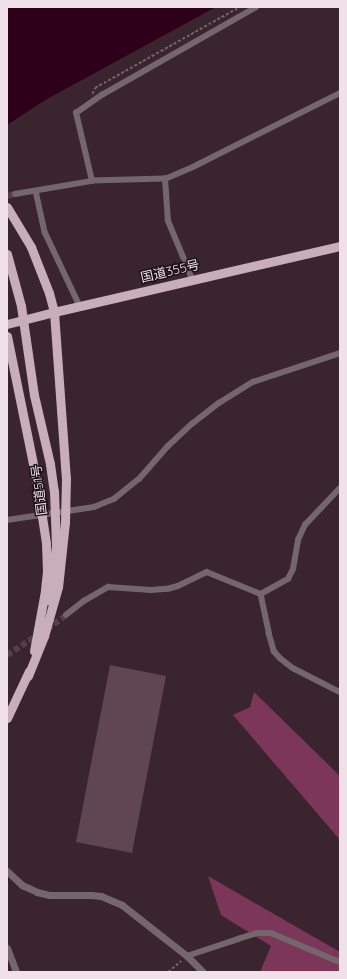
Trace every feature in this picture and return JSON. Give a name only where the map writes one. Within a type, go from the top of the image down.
[{"type":"highway","points":[[7,207],[31,248],[49,293],[54,312],[66,478],[62,565],[55,603],[28,676]]},
{"type":"highway","name":"国道355号","points":[[7,324],[192,279],[340,246]]},
{"type":"highway","name":"国道51号","points":[[7,254],[21,306],[34,395],[50,464],[56,517],[55,558],[49,601],[43,627],[28,676],[7,718]]},
{"type":"highway","points":[[7,336],[37,484],[46,543],[46,591],[28,676]]},
{"type":"street","points":[[92,181],[76,113],[102,95],[256,7]]},
{"type":"street","points":[[15,194],[36,191],[64,184],[92,181],[165,179],[193,167],[340,93]]},
{"type":"street","points":[[165,179],[168,221],[192,279]]},
{"type":"street","points":[[36,191],[45,232],[80,306]]},
{"type":"street","points":[[8,520],[94,506],[114,499],[139,478],[167,447],[192,424],[219,403],[253,382],[340,353]]},
{"type":"street","points":[[261,594],[288,579],[293,569],[298,540],[304,525],[332,494],[340,488]]},
{"type":"street","points":[[66,616],[84,601],[108,587],[151,590],[167,589],[178,586],[207,572],[261,594]]},
{"type":"street","points":[[261,594],[274,651],[280,658],[293,668],[340,692]]},
{"type":"street","points":[[7,871],[22,885],[37,892],[49,895],[91,895],[111,900],[136,916],[187,956],[203,972]]},
{"type":"street","points":[[187,956],[258,933],[271,933],[340,962]]},
{"type":"street","points":[[8,953],[16,972]]},
{"type":"path","points":[[91,96],[95,88],[240,7]]},
{"type":"path","points":[[168,972],[187,956]]},
{"type":"path","points":[[64,972],[96,972]]},
{"type":"shaded area","points":[[7,7],[216,7],[47,99],[7,125]]},
{"type":"shaded area","points":[[254,692],[340,776],[340,840],[233,715],[250,707]]},
{"type":"shaded area","points":[[208,876],[340,952],[340,972],[260,972],[271,946],[221,915]]},
{"type":"building","points":[[110,665],[166,676],[132,853],[76,842]]},
{"type":"tunnel","points":[[7,196],[15,194]]},
{"type":"tunnel","points":[[47,629],[66,615]]},
{"type":"tunnel","points":[[7,655],[38,635]]}]
